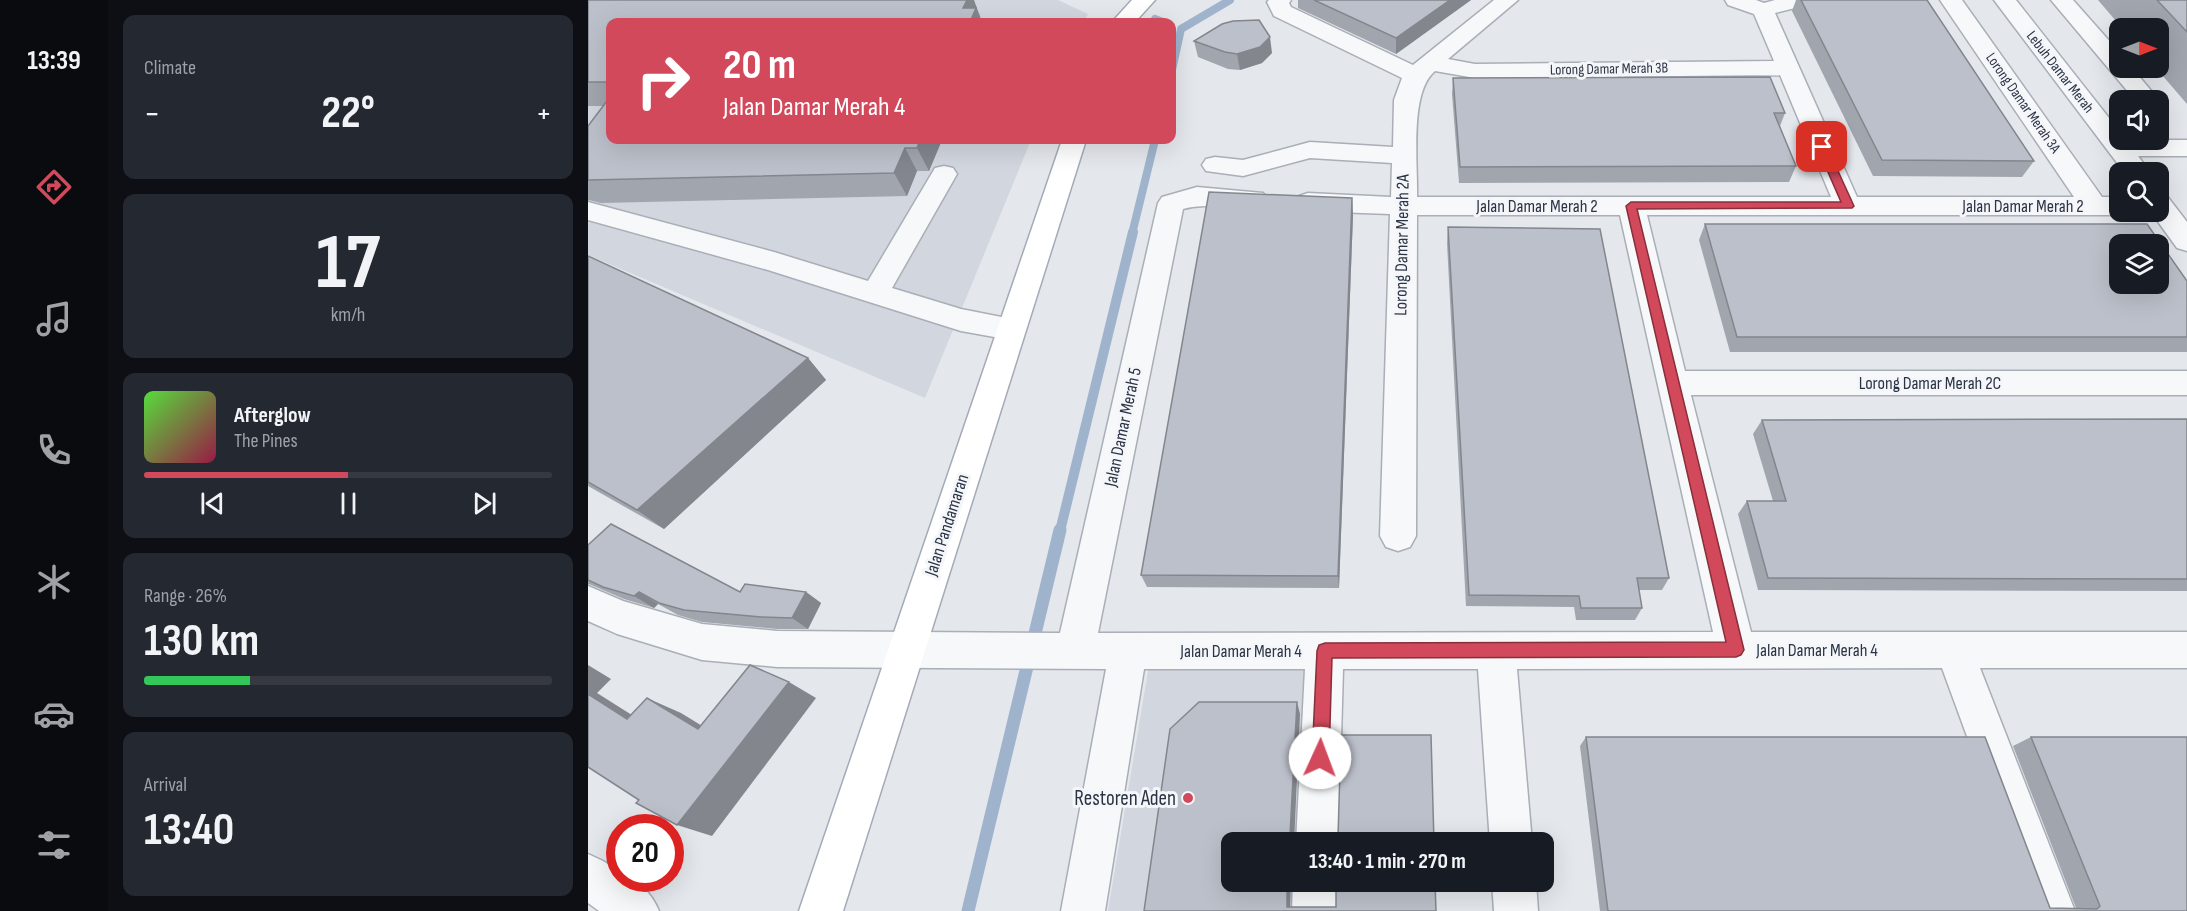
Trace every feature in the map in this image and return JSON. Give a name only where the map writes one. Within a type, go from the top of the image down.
[{"type":"main road","points":[[1127,18],[1144,0]]},
{"type":"main road","name":"Jalan Pandamaran","points":[[821,911],[1073,144]]},
{"type":"street","name":"Lorong Damar Merah 3B","points":[[1280,0],[1278,2],[1282,11],[1423,69],[1475,71],[1787,68]]},
{"type":"street","points":[[1423,69],[1507,0]]},
{"type":"street","points":[[1736,0],[1763,10],[1799,0]]},
{"type":"street","name":"Lorong Damar Merah 3A","points":[[1951,0],[2107,206]]},
{"type":"street","name":"Lebuh Damar Merah","points":[[2005,0],[2109,136]]},
{"type":"street","points":[[2062,0],[2138,90]]},
{"type":"street","points":[[1763,10],[1848,206]]},
{"type":"street","name":"Lorong Damar Merah 2A","points":[[1398,536],[1406,100],[1423,69]]},
{"type":"street","points":[[2169,128],[2187,148]]},
{"type":"street","points":[[2169,148],[2187,148]]},
{"type":"street","points":[[1215,165],[1243,168],[1310,150],[1404,156]]},
{"type":"street","name":"Lebuh Damar Merah","points":[[2120,150],[2129,162]]},
{"type":"street","points":[[876,293],[944,174]]},
{"type":"street","name":"Jalan Damar Merah 2","points":[[1171,203],[1197,196],[1403,206],[2107,206]]},
{"type":"street","name":"Jalan Damar Merah 5","points":[[1061,651],[1171,203]]},
{"type":"street","points":[[1631,206],[1736,650]]},
{"type":"street","points":[[588,211],[876,293],[961,320],[1011,329]]},
{"type":"street","points":[[2169,218],[2187,241]]},
{"type":"street","name":"Lorong Damar Merah 2C","points":[[1673,383],[2187,383]]},
{"type":"street","name":"Jalan Damar Merah 4","points":[[588,603],[617,617],[702,642],[777,649],[906,651],[2187,650]]},
{"type":"street","points":[[1954,650],[2054,911]]},
{"type":"street","points":[[1083,911],[1128,651]]},
{"type":"street","points":[[1317,832],[1325,651]]},
{"type":"street","points":[[1496,651],[1510,832]]},
{"type":"street","points":[[588,876],[637,911]]},
{"type":"street","points":[[1314,911],[1315,892]]},
{"type":"street","points":[[1515,892],[1516,911]]},
{"type":"shaded area","points":[[588,0],[1058,0],[1088,14],[1086,18],[606,18],[606,144],[1029,144],[925,398],[588,255]]},
{"type":"shaded area","points":[[1315,662],[1307,832],[1221,832],[1221,892],[1304,892],[1303,911],[1108,911],[1149,665]]},
{"type":"building","points":[[588,0],[967,0],[963,8],[976,8],[972,18],[606,18],[606,82],[588,82]]},
{"type":"building","points":[[1314,0],[1450,0],[1396,38]]},
{"type":"building","points":[[1801,0],[1927,0],[2034,161],[1882,160]]},
{"type":"building","points":[[2157,0],[2187,0],[2187,32]]},
{"type":"building","points":[[1259,20],[1270,37],[1260,47],[1237,54],[1194,41],[1222,24],[1233,21]]},
{"type":"building","points":[[1770,77],[1785,113],[1774,113],[1796,166],[1460,167],[1453,78]]},
{"type":"building","points":[[606,102],[606,144],[918,144],[917,148],[905,148],[894,173],[588,180],[588,126]]},
{"type":"building","points":[[1209,192],[1352,198],[1338,576],[1141,575]]},
{"type":"building","points":[[1705,224],[2147,224],[2154,234],[2109,234],[2109,294],[2169,294],[2169,255],[2187,281],[2187,337],[1737,337]]},
{"type":"building","points":[[1448,227],[1600,229],[1669,578],[1637,578],[1642,608],[1581,608],[1579,596],[1469,595]]},
{"type":"building","points":[[588,256],[808,358],[637,510],[588,482]]},
{"type":"building","points":[[2187,419],[2187,579],[1768,578],[1747,501],[1786,501],[1762,420]]},
{"type":"building","points":[[611,524],[740,592],[745,584],[806,592],[792,618],[684,610],[659,603],[639,592],[634,596],[603,587],[588,580],[588,545]]},
{"type":"building","points":[[750,665],[789,682],[684,816],[684,814],[656,814],[636,803],[639,800],[588,767],[588,694],[627,719],[647,698],[698,729]]},
{"type":"building","points":[[1199,702],[1297,702],[1290,832],[1221,832],[1221,892],[1287,892],[1287,907],[1336,907],[1336,892],[1435,892],[1436,911],[1144,911],[1170,729]]},
{"type":"building","points":[[1341,735],[1431,735],[1434,832],[1338,832]]},
{"type":"building","points":[[1586,737],[1985,737],[2050,908],[2097,909],[2100,906],[2031,737],[2187,737],[2187,911],[1608,911]]},
{"type":"waterway","points":[[1176,52],[1181,29],[1230,0]]},
{"type":"waterway","points":[[1132,234],[1154,144]]},
{"type":"waterway","points":[[1060,531],[1133,232]]},
{"type":"waterway","points":[[968,911],[1060,530]]},
{"type":"place","name":"Restoren Aden","points":[[1188,798]]},
{"type":"route","points":[[1320,758],[1325,651],[1736,650],[1631,206],[1848,206],[1822,147]]}]
